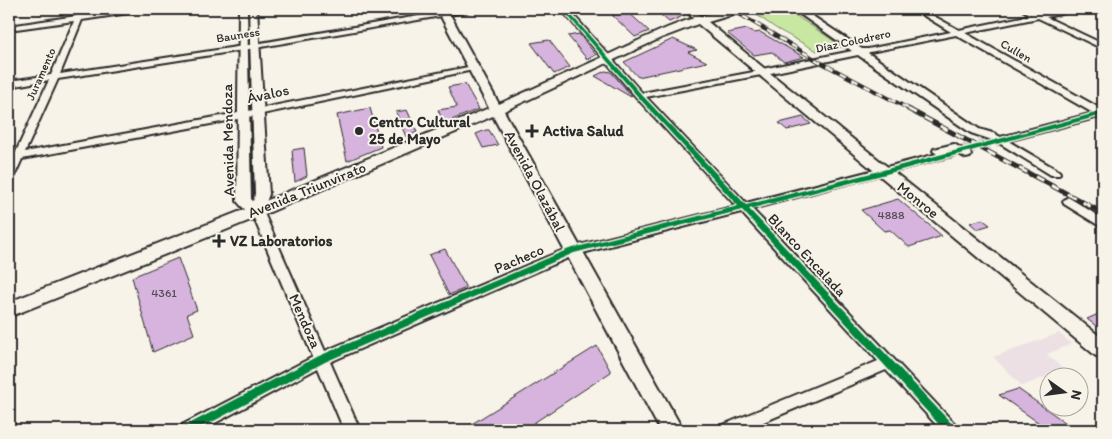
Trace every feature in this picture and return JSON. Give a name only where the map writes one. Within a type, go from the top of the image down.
[{"type":"main road","name":"Avenida Triunvirato","points":[[9,310],[257,211],[497,110],[673,30],[741,9]]},
{"type":"main road","name":"Avenida Olazábal","points":[[443,11],[572,251],[672,430]]},
{"type":"main road","name":"Monroe","points":[[701,21],[1103,350]]},
{"type":"street","name":"Juramento","points":[[9,177],[13,157],[55,76],[83,9]]},
{"type":"street","points":[[9,28],[142,9]]},
{"type":"street","name":"Avenida Mendoza","points":[[243,9],[249,46],[257,112],[262,194],[257,211],[244,200],[243,115],[249,46],[253,9]]},
{"type":"street","name":"Bauness","points":[[9,84],[249,46],[443,11],[470,9]]},
{"type":"street","name":"Blanco Encalada","points":[[564,9],[640,96],[951,430]]},
{"type":"street","name":"Monroe","points":[[688,9],[701,21]]},
{"type":"street","points":[[797,9],[864,51]]},
{"type":"street","points":[[806,9],[976,131],[1005,142],[1055,173]]},
{"type":"street","name":"Cullen","points":[[916,9],[1102,114]]},
{"type":"street","points":[[1024,9],[1103,47]]},
{"type":"street","name":"Díaz Colodrero","points":[[640,96],[1072,9]]},
{"type":"street","name":"Ávalos","points":[[13,157],[243,115],[473,68]]},
{"type":"street","points":[[992,136],[1044,123],[1065,122],[1102,114]]},
{"type":"street","points":[[1005,142],[1059,130],[1065,122]]},
{"type":"street","name":"Pacheco","points":[[954,147],[966,155],[905,171],[884,172],[894,162],[954,147]]},
{"type":"street","name":"Pacheco","points":[[187,430],[322,359],[572,251],[948,154]]},
{"type":"street","points":[[1068,201],[1103,224]]},
{"type":"street","name":"Mendoza","points":[[257,211],[352,430]]},
{"type":"street","points":[[728,430],[889,363]]},
{"type":"shaded area","points":[[1059,333],[1072,344],[1047,354],[1060,366],[1040,366],[1040,379],[1022,386],[993,357]]},
{"type":"green space","points":[[243,9],[253,9],[257,111],[257,211],[244,201]]},
{"type":"green space","points":[[771,9],[786,9],[843,47],[817,51],[777,29],[754,13]]},
{"type":"building","points":[[654,9],[678,9],[685,15],[669,22]]},
{"type":"building","points":[[628,12],[649,31],[635,37],[612,15]]},
{"type":"building","points":[[747,29],[755,33],[760,32],[804,57],[784,62],[772,52],[754,55],[727,33]]},
{"type":"building","points":[[579,34],[596,55],[587,59],[568,36]]},
{"type":"building","points":[[673,39],[697,50],[688,52],[707,62],[638,77],[624,62]]},
{"type":"building","points":[[549,40],[570,67],[554,74],[531,43]]},
{"type":"building","points":[[605,71],[611,72],[632,96],[595,76]]},
{"type":"building","points":[[465,84],[479,109],[444,123],[438,110],[457,107],[448,87]]},
{"type":"building","name":"Centro Cultural 25 de Mayo","points":[[370,108],[381,147],[347,161],[337,115]]},
{"type":"building","points":[[407,110],[417,132],[406,137],[396,112]]},
{"type":"building","points":[[803,117],[811,124],[787,130],[779,123]]},
{"type":"building","points":[[489,130],[498,145],[483,148],[476,134]]},
{"type":"building","points":[[304,148],[307,176],[295,182],[292,150]]},
{"type":"building","points":[[898,199],[942,236],[909,247],[890,230],[884,231],[861,210]]},
{"type":"building","points":[[982,219],[990,225],[977,229],[970,223]]},
{"type":"building","points":[[445,249],[466,288],[449,295],[429,255]]},
{"type":"building","points":[[178,258],[197,310],[187,314],[194,334],[153,352],[132,277]]},
{"type":"building","points":[[1103,312],[1103,323],[1096,326],[1087,319]]},
{"type":"building","points":[[597,346],[611,372],[523,430],[462,430]]},
{"type":"building","points":[[1018,389],[1040,405],[1040,416],[1056,416],[1076,430],[1049,430],[999,395]]},
{"type":"tunnel","points":[[948,154],[1004,139]]},
{"type":"railway","points":[[731,9],[818,61],[911,110]]},
{"type":"railway","points":[[908,109],[1103,213]]},
{"type":"cycle path","points":[[564,9],[640,96],[951,430]]},
{"type":"cycle path","points":[[187,430],[322,359],[572,251],[884,172],[1103,113]]},
{"type":"place","name":"Centro Cultural 25 de Mayo","points":[[359,131]]},
{"type":"place","name":"Activa Salud","points":[[532,131]]},
{"type":"place","name":"VZ Laboratorios","points":[[219,241]]}]
